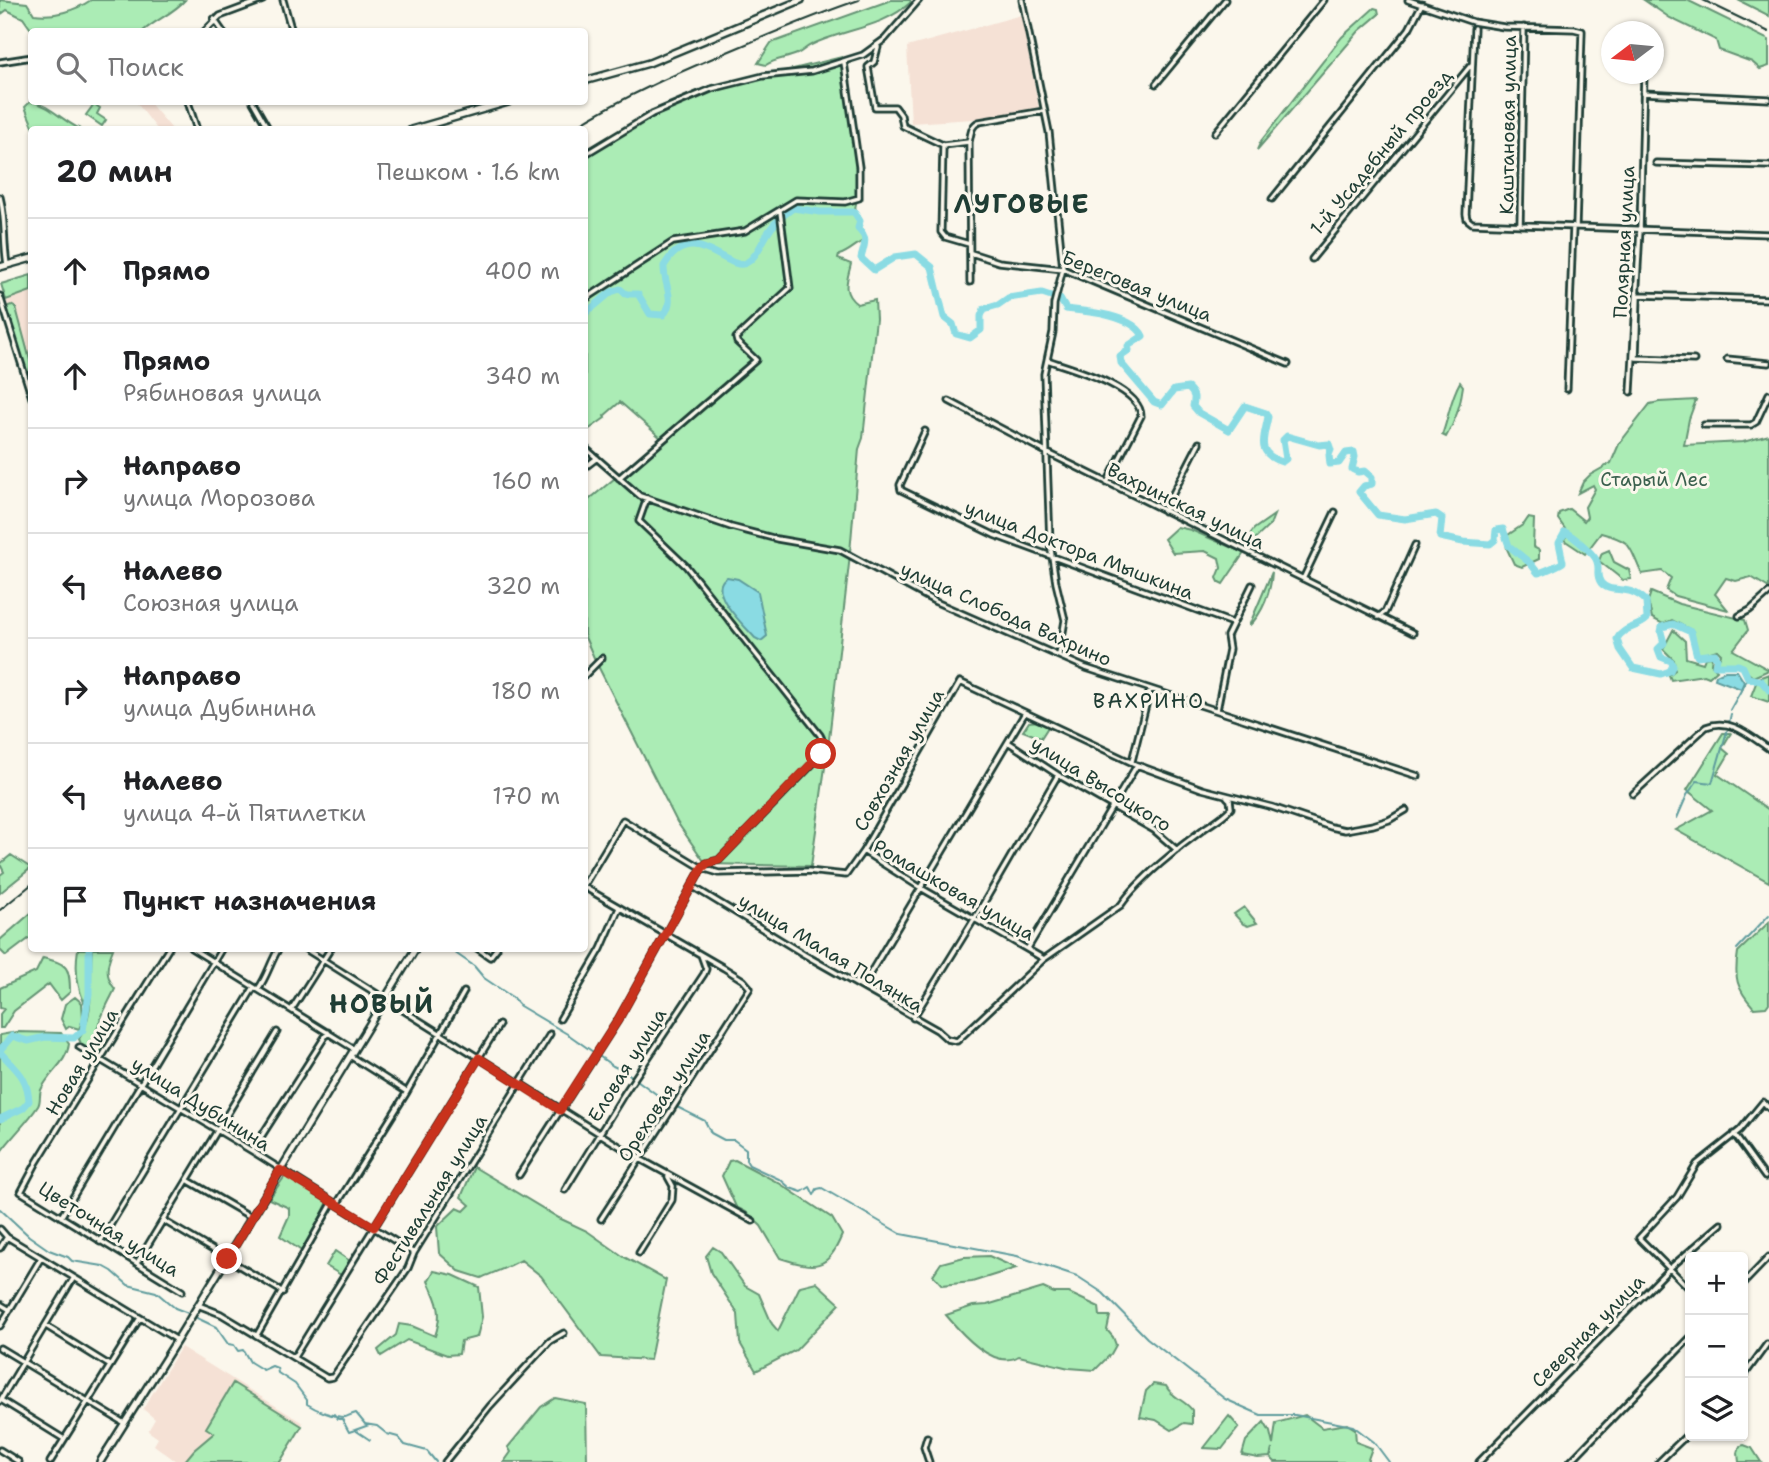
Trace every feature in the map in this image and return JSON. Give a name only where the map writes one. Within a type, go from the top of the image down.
[{"type":"street","points":[[207,28],[215,19],[239,7],[263,0]]},
{"type":"street","points":[[283,0],[291,28]]},
{"type":"street","points":[[588,80],[649,63],[801,0]]},
{"type":"street","points":[[588,153],[652,114],[711,89],[763,75],[801,73],[844,62],[878,46],[919,0]]},
{"type":"street","points":[[1022,0],[1044,111],[1063,269],[1044,374],[1052,558],[1065,620],[1059,655]]},
{"type":"street","points":[[1156,84],[1225,0]]},
{"type":"street","points":[[1215,133],[1324,0]]},
{"type":"street","points":[[1408,0],[1473,22],[1504,27],[1574,29],[1582,32],[1567,389]]},
{"type":"street","points":[[1272,199],[1409,29],[1422,4]]},
{"type":"street","points":[[215,19],[221,28]]},
{"type":"street","name":"Каштановая улица","points":[[1520,225],[1524,26]]},
{"type":"street","points":[[1474,29],[1466,214],[1472,223],[1769,234]]},
{"type":"street","points":[[878,46],[874,62],[868,67],[875,107],[895,107],[901,115],[903,126],[943,145],[969,142]]},
{"type":"street","points":[[0,62],[28,58]]},
{"type":"street","points":[[588,297],[667,245],[745,231],[796,200],[845,202],[859,198],[859,167],[844,62]]},
{"type":"street","name":"1-й Усадебный проезд","points":[[1312,258],[1472,64]]},
{"type":"street","name":"Полярная улица","points":[[1631,392],[1640,229],[1643,84]]},
{"type":"street","points":[[1643,93],[1769,99]]},
{"type":"street","points":[[189,105],[196,126]]},
{"type":"street","points":[[255,105],[267,126]]},
{"type":"street","points":[[425,126],[498,105]]},
{"type":"street","points":[[970,282],[969,142],[975,123],[1044,111]]},
{"type":"street","points":[[943,145],[941,232],[945,237],[969,244]]},
{"type":"street","points":[[1656,163],[1769,166]]},
{"type":"street","points":[[0,197],[5,217],[2,249],[7,265]]},
{"type":"street","points":[[620,478],[756,360],[736,338],[790,288],[780,211]]},
{"type":"street","name":"Береговая улица","points":[[971,253],[999,262],[1063,269],[1288,364]]},
{"type":"street","points":[[0,267],[28,259]]},
{"type":"street","name":"Полярная улица","points":[[1694,360],[1636,358],[1638,295],[1769,299]]},
{"type":"street","points":[[0,296],[28,385]]},
{"type":"street","points":[[1727,359],[1769,363]]},
{"type":"street","points":[[1046,360],[1093,375],[1117,388],[1139,406],[1141,416],[1107,483]]},
{"type":"street","points":[[1704,425],[1751,425],[1756,422],[1769,394]]},
{"type":"street","name":"Вахринская улица","points":[[948,401],[1107,483],[1413,633]]},
{"type":"street","name":"улица Доктора Мышкина","points":[[925,431],[900,485],[901,491],[994,535],[1232,623]]},
{"type":"street","points":[[1164,511],[1199,443]]},
{"type":"street","name":"улица Слобода Вахрино","points":[[588,450],[633,491],[647,498],[767,537],[840,550],[936,602],[1086,668],[1418,776]]},
{"type":"street","points":[[588,465],[597,457]]},
{"type":"street","points":[[519,1175],[618,1020],[702,868],[707,863],[719,860],[774,804],[821,754],[824,743],[686,566],[639,521],[647,498]]},
{"type":"street","points":[[1303,579],[1335,512]]},
{"type":"street","points":[[1378,617],[1385,612],[1415,545]]},
{"type":"street","points":[[1217,709],[1229,649],[1227,636],[1252,585]]},
{"type":"street","points":[[1739,616],[1769,593]]},
{"type":"street","points":[[588,673],[602,658]]},
{"type":"street","name":"Совхозная улица","points":[[863,851],[960,682],[1025,713]]},
{"type":"street","points":[[1132,761],[1150,689]]},
{"type":"street","points":[[862,987],[1025,713],[1137,765],[1345,830],[1389,820],[1406,810]]},
{"type":"street","points":[[1633,794],[1711,724],[1736,727],[1769,749]]},
{"type":"street","name":"улица Высоцкого","points":[[1008,742],[1058,775],[1154,830],[1178,850]]},
{"type":"street","points":[[1028,948],[1137,765]]},
{"type":"street","points":[[913,1018],[1058,775]]},
{"type":"street","points":[[1044,959],[1121,905],[1128,894],[1178,850],[1223,817],[1231,808],[1226,795]]},
{"type":"street","name":"Ромашковая улица","points":[[588,879],[623,820],[702,868],[719,873],[808,871],[846,875],[863,851],[920,888],[1044,959]]},
{"type":"street","name":"улица Малая Полянка","points":[[692,886],[805,955],[937,1030],[947,1039],[957,1041],[1044,959]]},
{"type":"street","points":[[588,889],[701,955]]},
{"type":"street","points":[[559,1019],[601,949],[619,908]]},
{"type":"street","name":"Новая улица","points":[[21,1192],[167,952]]},
{"type":"street","points":[[198,952],[354,1049]]},
{"type":"street","points":[[61,1217],[220,952]]},
{"type":"street","points":[[100,1242],[180,1107],[256,988],[265,979],[266,969],[277,952]]},
{"type":"street","points":[[311,952],[640,1160],[752,1221]]},
{"type":"street","points":[[292,1009],[329,952]]},
{"type":"street","points":[[100,1462],[414,952]]},
{"type":"street","name":"Ореховая улица","points":[[601,1219],[750,988],[743,980],[701,955]]},
{"type":"street","name":"Еловая улица","points":[[565,1190],[635,1076],[704,975],[706,969],[701,955]]},
{"type":"street","points":[[257,1335],[335,1203],[407,1092],[464,992]]},
{"type":"street","points":[[198,1305],[221,1314],[295,1357],[499,1025]]},
{"type":"street","points":[[137,1263],[277,1032]]},
{"type":"street","points":[[252,1151],[328,1032]]},
{"type":"street","name":"Фестивальная улица","points":[[295,1357],[331,1378],[336,1374],[408,1268],[414,1253],[550,1034]]},
{"type":"street","name":"улица Дубинина","points":[[79,1047],[414,1253]]},
{"type":"street","points":[[350,1056],[407,1092]]},
{"type":"street","points":[[1685,1284],[1639,1238],[1677,1197],[1697,1164],[1740,1130],[1763,1102],[1769,1108]]},
{"type":"street","points":[[1734,1134],[1765,1177]]},
{"type":"street","points":[[639,1253],[673,1200],[673,1186],[668,1177]]},
{"type":"street","points":[[189,1181],[251,1217]]},
{"type":"street","name":"Цветочная улица","points":[[21,1192],[182,1291]]},
{"type":"street","points":[[164,1221],[282,1292]]},
{"type":"street","name":"Северная улица","points":[[1479,1462],[1670,1268],[1721,1224]]},
{"type":"street","points":[[0,1229],[7,1237],[73,1279],[177,1340]]},
{"type":"street","points":[[0,1248],[7,1237]]},
{"type":"street","points":[[1748,1279],[1769,1257]]},
{"type":"street","points":[[0,1326],[41,1258]]},
{"type":"street","points":[[64,1439],[0,1400],[73,1279]]},
{"type":"street","points":[[0,1304],[10,1310]]},
{"type":"street","points":[[50,1462],[140,1318]]},
{"type":"street","points":[[46,1325],[110,1366]]},
{"type":"street","points":[[445,1462],[490,1406],[550,1341],[564,1333]]},
{"type":"street","points":[[1570,1462],[1685,1343]]},
{"type":"street","points":[[1748,1370],[1767,1344]]},
{"type":"street","points":[[0,1348],[124,1423]]},
{"type":"street","points":[[927,1437],[924,1447],[929,1462]]},
{"type":"street","points":[[1659,1462],[1685,1437]]},
{"type":"street","points":[[0,1450],[19,1462]]},
{"type":"shaded area","points":[[1021,15],[1039,108],[973,119],[911,123],[907,47]]},
{"type":"shaded area","points":[[138,105],[152,105],[169,126],[155,126]]},
{"type":"shaded area","points":[[28,276],[28,373],[1,284]]},
{"type":"shaded area","points":[[181,1347],[303,1423],[280,1462],[194,1450],[184,1462],[177,1462],[154,1445],[158,1438],[148,1431],[155,1419],[143,1409]]},
{"type":"green space","points":[[0,0],[27,3],[34,14],[49,15],[78,7],[91,0],[185,0],[147,28],[30,28],[23,18],[7,10],[0,15]]},
{"type":"green space","points":[[891,0],[911,2],[876,23],[824,40],[797,54],[766,65],[758,63],[771,43]]},
{"type":"green space","points":[[1644,0],[1687,0],[1769,40],[1769,66],[1760,69],[1752,62],[1719,50],[1716,40],[1670,18]]},
{"type":"green space","points":[[1738,0],[1769,0],[1769,16],[1766,14]]},
{"type":"green space","points":[[1374,8],[1378,9],[1379,14],[1359,31],[1257,150],[1261,141],[1342,37]]},
{"type":"green space","points":[[842,57],[859,167],[859,198],[856,202],[858,228],[866,240],[839,255],[838,259],[851,264],[846,286],[852,300],[857,304],[875,300],[876,319],[863,438],[859,449],[829,739],[811,866],[706,864],[677,822],[588,644],[588,501],[662,439],[620,402],[605,418],[588,430],[588,154],[646,118],[711,88],[767,72],[781,72]]},
{"type":"green space","points":[[28,104],[41,105],[75,126],[33,126],[25,107]]},
{"type":"green space","points":[[96,105],[100,108],[97,114],[106,120],[102,126],[86,115]]},
{"type":"green space","points":[[28,276],[28,292],[6,300],[1,284]]},
{"type":"green space","points":[[11,305],[16,308],[28,353],[28,373],[26,372],[6,307]]},
{"type":"green space","points":[[1460,382],[1463,386],[1459,406],[1446,437],[1442,435]]},
{"type":"green space","name":"Старый Лес","points":[[1696,400],[1684,445],[1743,442],[1769,435],[1769,588],[1751,577],[1736,581],[1726,578],[1715,594],[1728,610],[1675,596],[1666,590],[1671,578],[1662,571],[1642,574],[1629,546],[1619,539],[1601,533],[1585,554],[1564,540],[1568,533],[1558,519],[1559,513],[1569,509],[1584,521],[1587,517],[1585,507],[1595,489],[1593,485],[1578,493],[1583,482],[1611,463],[1619,444],[1650,404]]},
{"type":"green space","points":[[1274,515],[1270,525],[1249,545],[1245,545],[1254,529]]},
{"type":"green space","points":[[1528,518],[1534,519],[1533,547],[1539,550],[1539,559],[1522,567],[1514,564],[1505,537]]},
{"type":"green space","points":[[1177,527],[1191,530],[1244,553],[1223,584],[1217,578],[1221,568],[1219,558],[1205,551],[1173,553],[1164,539]]},
{"type":"green space","points":[[1609,550],[1614,562],[1629,570],[1631,579],[1623,580],[1599,561],[1602,553]]},
{"type":"green space","points":[[1272,572],[1265,601],[1249,626]]},
{"type":"green space","points":[[1651,592],[1679,604],[1745,620],[1748,630],[1733,650],[1769,670],[1753,677],[1737,664],[1717,663],[1721,654],[1717,650],[1701,655],[1696,651],[1693,631],[1672,620],[1663,624],[1652,618],[1648,601]]},
{"type":"green space","points":[[1673,630],[1685,641],[1686,658],[1703,663],[1705,658],[1712,657],[1711,664],[1717,670],[1709,677],[1704,675],[1671,680],[1669,675],[1675,670],[1674,660],[1663,649]]},
{"type":"green space","points":[[1769,674],[1769,702],[1751,696],[1758,678]]},
{"type":"green space","points":[[1039,721],[1048,727],[1041,738],[1023,731],[1029,722]]},
{"type":"green space","points":[[1723,733],[1731,733],[1722,748],[1729,754],[1717,774],[1769,810],[1769,882],[1676,830],[1712,810],[1687,790]]},
{"type":"green space","points":[[11,855],[28,866],[28,870],[0,893],[0,875],[4,872],[0,864]]},
{"type":"green space","points":[[1244,907],[1257,923],[1248,926],[1234,914]]},
{"type":"green space","points":[[28,916],[28,939],[6,956],[0,950],[0,940]]},
{"type":"green space","points":[[1769,922],[1769,1003],[1766,1007],[1754,1008],[1738,982],[1738,952]]},
{"type":"green space","points":[[78,952],[87,952],[87,996],[84,1002],[79,989]]},
{"type":"green space","points":[[92,952],[112,952],[108,969],[109,979],[115,989],[97,1030],[95,1037],[102,1049],[96,1054],[82,1046],[79,1039],[90,1007]]},
{"type":"green space","points":[[43,958],[66,968],[70,992],[61,1000],[49,984],[14,1011],[3,1028],[0,1028],[0,1014],[4,1009],[0,1008],[0,988],[36,972]]},
{"type":"green space","points":[[75,997],[82,1003],[83,1019],[79,1029],[70,1026],[66,1029],[61,1019],[65,1004]]},
{"type":"green space","points":[[17,1032],[61,1033],[69,1044],[65,1057],[41,1090],[38,1106],[0,1153],[0,1035]]},
{"type":"green space","points":[[735,1160],[779,1183],[832,1218],[842,1235],[825,1261],[811,1265],[780,1258],[761,1226],[736,1207],[722,1176],[729,1161]]},
{"type":"green space","points":[[474,1167],[559,1218],[587,1231],[624,1257],[666,1280],[650,1360],[601,1357],[541,1276],[521,1260],[481,1278],[459,1271],[439,1253],[437,1227],[457,1208],[464,1211],[470,1205],[461,1197]]},
{"type":"green space","points":[[285,1176],[328,1202],[303,1252],[280,1236],[289,1216],[289,1208],[269,1199]]},
{"type":"green space","points":[[713,1247],[721,1252],[745,1286],[759,1294],[772,1324],[778,1331],[800,1286],[816,1282],[840,1304],[796,1350],[756,1371],[740,1343],[738,1314],[711,1273],[706,1256]]},
{"type":"green space","points":[[335,1251],[350,1261],[341,1275],[326,1266]]},
{"type":"green space","points":[[989,1256],[1016,1268],[972,1282],[942,1285],[933,1275],[941,1263],[964,1257]]},
{"type":"green space","points":[[434,1271],[453,1275],[479,1287],[482,1317],[477,1337],[461,1341],[459,1354],[447,1355],[407,1340],[381,1356],[378,1350],[396,1335],[399,1324],[412,1326],[435,1336],[439,1321],[438,1308],[428,1281]]},
{"type":"green space","points":[[1043,1288],[1054,1293],[1069,1293],[1099,1307],[1100,1316],[1110,1316],[1107,1330],[1116,1345],[1095,1370],[1069,1368],[1019,1356],[999,1358],[979,1348],[946,1315],[973,1306],[987,1305]]},
{"type":"green space","points":[[233,1383],[302,1426],[280,1462],[184,1462],[214,1433],[206,1428]]},
{"type":"green space","points":[[1153,1384],[1166,1386],[1192,1410],[1192,1424],[1184,1423],[1172,1430],[1156,1420],[1140,1417],[1146,1391]]},
{"type":"green space","points":[[555,1398],[586,1404],[587,1462],[504,1462],[511,1452],[508,1447],[541,1407]]},
{"type":"green space","points":[[1305,1415],[1322,1428],[1347,1424],[1355,1429],[1356,1442],[1372,1448],[1367,1462],[1275,1462],[1271,1458],[1272,1449],[1270,1457],[1242,1455],[1246,1441],[1264,1422],[1273,1445],[1276,1423]]},
{"type":"green space","points":[[1229,1416],[1239,1427],[1222,1449],[1204,1448]]},
{"type":"green space","points":[[1740,1446],[1752,1448],[1761,1462],[1739,1462]]},
{"type":"water","points":[[727,577],[738,579],[758,592],[767,636],[761,641],[743,625],[723,599],[721,583]]},
{"type":"water","points":[[1725,671],[1737,671],[1744,682],[1741,689],[1715,679],[1716,675]]},
{"type":"waterway","points":[[784,215],[793,208],[820,212],[854,212],[860,221],[858,228],[865,239],[861,258],[874,270],[895,257],[916,254],[932,267],[944,317],[953,324],[956,334],[970,338],[981,330],[984,309],[998,305],[1008,298],[1042,293],[1060,299],[1066,309],[1108,315],[1130,323],[1143,336],[1128,346],[1129,350],[1120,356],[1121,363],[1154,402],[1162,405],[1174,390],[1188,388],[1194,396],[1193,406],[1199,413],[1229,430],[1245,406],[1266,413],[1268,417],[1263,444],[1268,454],[1282,462],[1286,459],[1283,440],[1287,436],[1319,445],[1329,444],[1330,464],[1339,463],[1346,453],[1354,452],[1352,469],[1365,471],[1372,477],[1372,484],[1364,486],[1359,492],[1378,515],[1405,519],[1436,514],[1442,518],[1440,537],[1463,542],[1490,544],[1495,540],[1496,530],[1503,529],[1509,546],[1538,573],[1563,562],[1559,543],[1565,532],[1596,559],[1601,583],[1610,588],[1633,592],[1646,601],[1647,619],[1623,632],[1617,639],[1620,649],[1633,668],[1661,674],[1670,671],[1673,665],[1671,661],[1661,657],[1658,649],[1664,643],[1662,627],[1673,624],[1691,632],[1697,656],[1715,654],[1715,665],[1743,667],[1748,678],[1761,681],[1769,690]]},
{"type":"waterway","points":[[592,308],[611,292],[620,289],[626,294],[638,294],[650,314],[663,315],[669,304],[664,266],[675,252],[686,247],[698,247],[730,261],[746,263],[780,219]]},
{"type":"waterway","points":[[1730,710],[1748,678]]},
{"type":"waterway","points":[[1729,723],[1731,714]]},
{"type":"waterway","points":[[1677,818],[1687,795],[1697,781],[1712,783],[1727,731]]},
{"type":"waterway","points":[[1737,949],[1769,915]]},
{"type":"waterway","points":[[0,1050],[12,1036],[28,1041],[45,1037],[74,1038],[83,1030],[89,994],[89,952]]},
{"type":"waterway","points":[[454,952],[520,1006],[626,1072],[667,1102],[705,1121],[711,1133],[724,1140],[734,1140],[746,1149],[749,1165],[781,1180],[790,1188],[802,1192],[810,1187],[814,1195],[817,1189],[822,1188],[901,1234],[1017,1256],[1077,1276],[1103,1293],[1147,1338],[1225,1399],[1261,1415],[1295,1415],[1353,1426],[1374,1442],[1389,1462]]},
{"type":"waterway","points":[[0,1052],[23,1079],[29,1101],[23,1108],[0,1119]]},
{"type":"waterway","points":[[0,1209],[49,1250],[72,1261],[103,1266],[128,1285],[156,1292],[175,1308],[188,1313]]},
{"type":"waterway","points":[[197,1318],[216,1327],[228,1344],[234,1345],[238,1351],[243,1350],[250,1362],[263,1370],[272,1366],[277,1368],[278,1373],[295,1384],[307,1404],[340,1417],[356,1413],[365,1424],[377,1426],[387,1434],[398,1437],[405,1445],[427,1451],[436,1462]]},
{"type":"waterway","points":[[334,1414],[338,1419],[342,1419],[349,1432],[355,1430],[370,1440]]},
{"type":"waterway","points":[[355,1430],[369,1425]]},
{"type":"railway","points":[[577,126],[633,94],[677,74],[787,27],[859,0]]},
{"type":"railway","points":[[1703,0],[1769,32]]},
{"type":"railway","points":[[0,910],[28,887]]},
{"type":"district","name":"ЛУГОВЫЕ","points":[[1022,203]]},
{"type":"district","name":"ВАХРИНО","points":[[1149,701]]},
{"type":"district","name":"НОВЫЙ","points":[[382,1003]]},
{"type":"route","points":[[227,1259],[280,1170],[374,1227],[479,1058],[560,1110],[618,1020],[702,868],[707,863],[712,864],[719,860],[821,754]]}]
